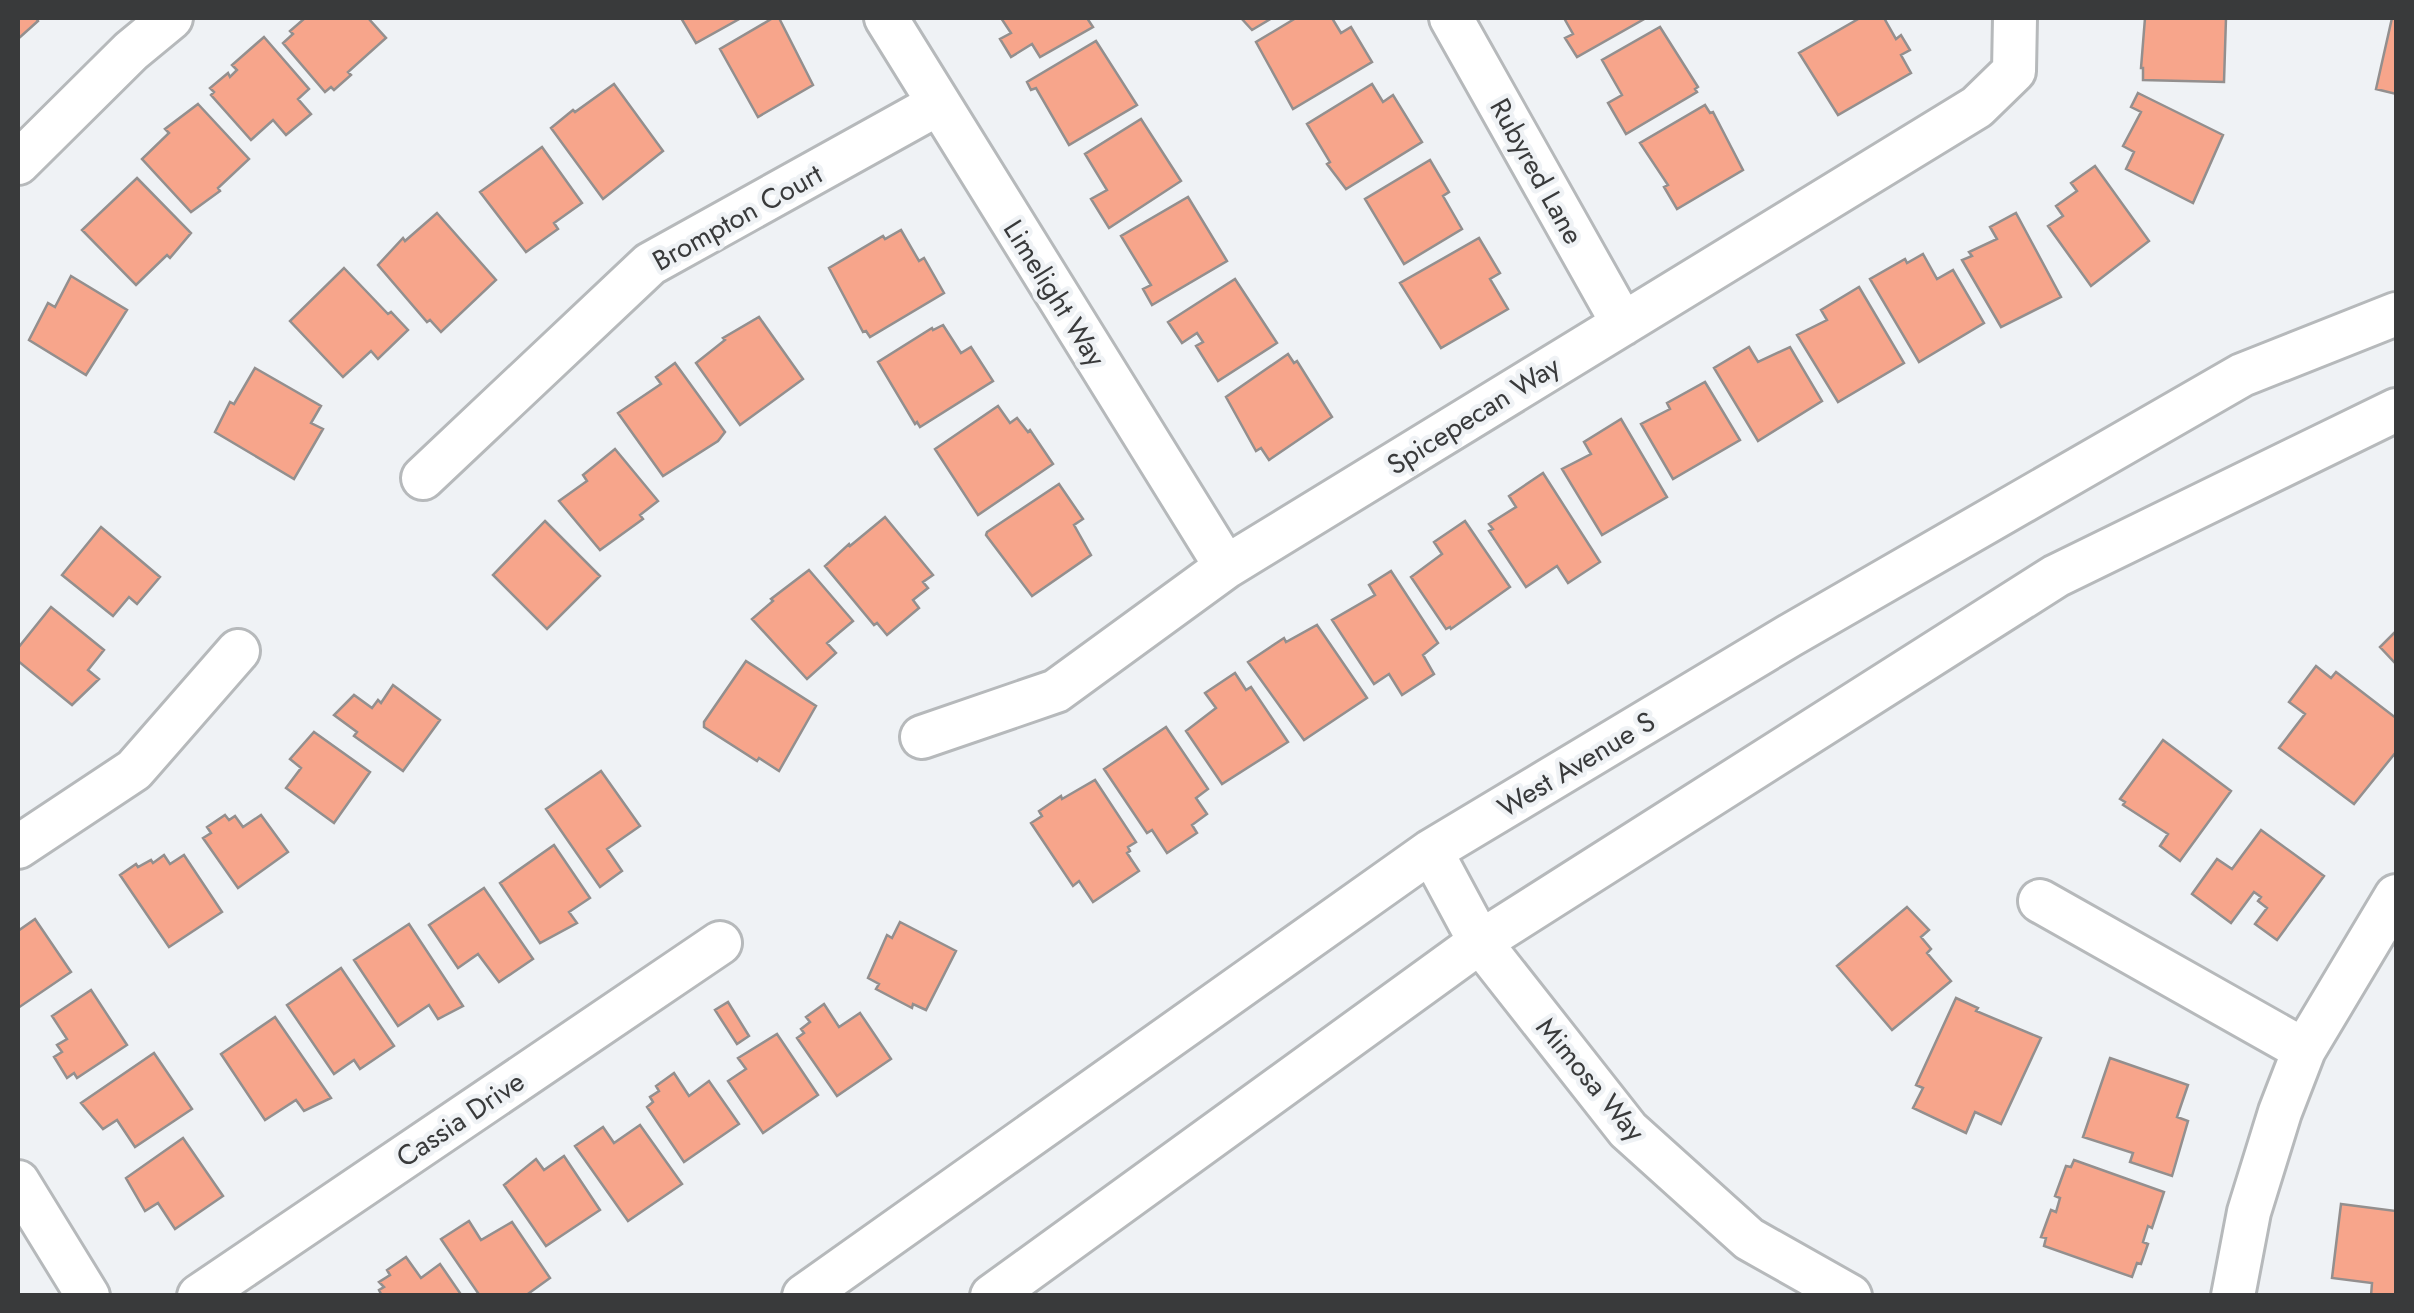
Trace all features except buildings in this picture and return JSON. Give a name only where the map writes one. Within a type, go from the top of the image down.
[{"type":"street","points":[[18,163],[131,51],[170,18]]},
{"type":"street","name":"Limelight Way","points":[[886,18],[1226,568]]},
{"type":"street","name":"Rubyred Lane","points":[[1451,18],[1623,324]]},
{"type":"street","name":"Spicepecan Way","points":[[922,737],[1056,691],[1226,568],[1977,107],[2014,71],[2016,18]]},
{"type":"street","name":"Brompton Court","points":[[423,478],[650,264],[938,104]]},
{"type":"street","name":"West Avenue S","points":[[804,1296],[1431,851],[1789,636],[2242,376],[2396,314]]},
{"type":"street","points":[[992,1296],[1480,942],[2056,576],[2396,410]]},
{"type":"street","points":[[18,846],[134,770],[238,651]]},
{"type":"street","name":"Mimosa Way","points":[[1431,851],[1480,942],[1628,1130],[1749,1239],[1850,1296]]},
{"type":"street","points":[[2233,1296],[2249,1212],[2304,1050],[2396,896]]},
{"type":"street","points":[[2040,901],[2304,1050]]},
{"type":"street","name":"Cassia Drive","points":[[200,1296],[720,943]]},
{"type":"street","points":[[18,1182],[88,1296]]}]
